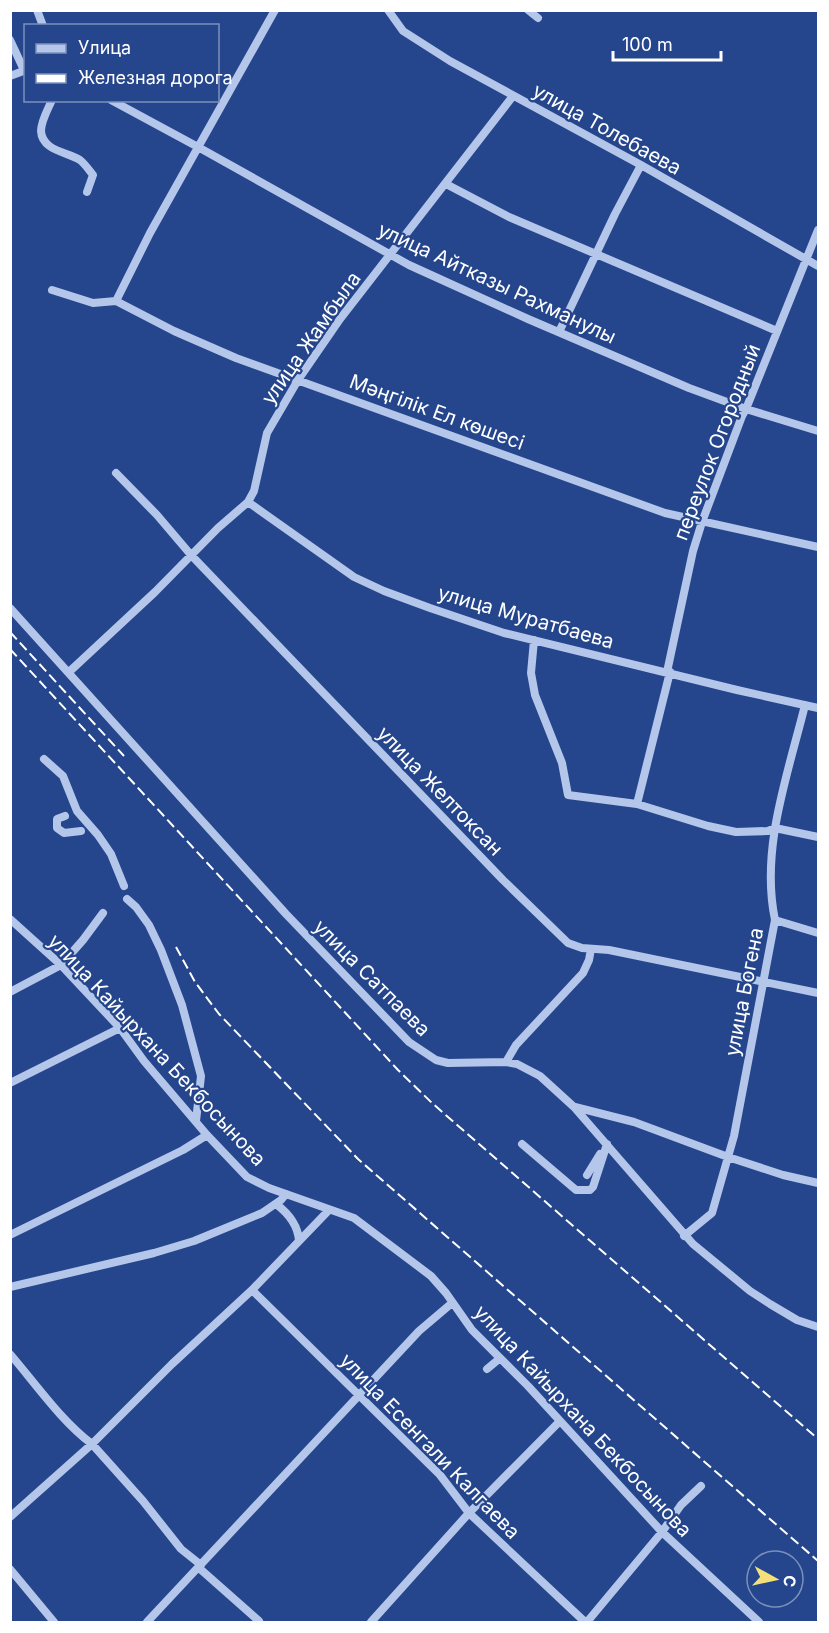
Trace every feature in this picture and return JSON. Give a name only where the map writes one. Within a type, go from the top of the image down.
[{"type":"street","points":[[116,301],[150,233],[275,10]]},
{"type":"street","name":"улица Толебаева","points":[[387,10],[404,31],[513,96],[641,165],[819,266]]},
{"type":"street","points":[[528,10],[538,18]]},
{"type":"street","points":[[10,40],[24,68]]},
{"type":"street","points":[[10,76],[24,70]]},
{"type":"street","name":"улица Жамбыла","points":[[69,672],[155,592],[218,528],[248,502],[254,491],[267,433],[298,380],[340,319],[513,96]]},
{"type":"street","points":[[51,102],[42,126],[43,139],[50,147],[80,159],[85,164],[93,174],[87,192]]},
{"type":"street","name":"улица Айтказы Рахманулы","points":[[115,102],[390,255],[689,388],[746,409],[819,431]]},
{"type":"street","points":[[560,332],[641,165]]},
{"type":"street","points":[[446,184],[510,217],[777,331]]},
{"type":"street","name":"переулок Огородный","points":[[638,804],[669,672],[693,551],[702,522],[742,416],[819,230]]},
{"type":"street","name":"Мәңгілік Ел көшесі","points":[[52,290],[93,303],[116,301],[174,331],[226,353],[664,513],[819,547]]},
{"type":"street","name":"улица Желтоксан","points":[[116,473],[157,515],[191,555],[502,880],[568,943],[819,993]]},
{"type":"street","name":"улица Муратбаева","points":[[248,502],[354,577],[384,591],[461,620],[534,640],[819,708]]},
{"type":"street","name":"улица Сатпаева","points":[[10,608],[286,914],[409,1042],[436,1060],[448,1063],[506,1062],[517,1064],[540,1076],[574,1107],[684,1236],[750,1291],[797,1320],[819,1327]]},
{"type":"street","points":[[534,640],[531,673],[535,695],[562,763],[568,795],[638,804],[708,826],[736,832],[768,831],[775,828],[819,837]]},
{"type":"street","name":"улица Богена","points":[[684,1236],[712,1213],[735,1136],[775,920],[770,879],[775,828],[805,705]]},
{"type":"street","points":[[44,759],[63,776],[77,811],[111,854],[123,885]]},
{"type":"street","points":[[64,816],[57,819],[57,828],[64,833],[81,831]]},
{"type":"street","points":[[127,898],[149,925],[182,1005],[201,1076],[196,1121]]},
{"type":"street","points":[[10,992],[61,965],[104,913]]},
{"type":"street","name":"улица Кайырхана Бекбосынова","points":[[10,919],[61,965],[120,1028],[144,1061],[207,1135],[248,1177],[286,1194],[354,1218],[431,1276],[472,1330],[528,1386],[662,1532],[759,1623]]},
{"type":"street","points":[[775,920],[819,933]]},
{"type":"street","points":[[506,1062],[516,1045],[583,973],[591,949]]},
{"type":"street","points":[[10,1083],[120,1028]]},
{"type":"street","points":[[574,1107],[634,1122],[728,1157],[819,1183]]},
{"type":"street","points":[[10,1234],[183,1150],[207,1135]]},
{"type":"street","points":[[522,1144],[576,1190],[590,1191],[591,1175],[607,1144]]},
{"type":"street","points":[[576,1190],[578,1184],[591,1175]]},
{"type":"street","points":[[10,1287],[154,1253],[194,1241],[262,1213],[286,1194]]},
{"type":"street","points":[[276,1204],[292,1220],[299,1240]]},
{"type":"street","points":[[10,1517],[92,1444],[172,1364],[252,1290],[329,1210]]},
{"type":"street","name":"улица Есенгали Калгаева","points":[[252,1290],[440,1475],[469,1513],[586,1623]]},
{"type":"street","points":[[147,1623],[419,1331],[452,1304]]},
{"type":"street","points":[[10,1354],[143,1502],[181,1549],[259,1621]]},
{"type":"street","points":[[487,1369],[499,1359]]},
{"type":"street","points":[[371,1623],[469,1513],[560,1421]]},
{"type":"street","points":[[586,1623],[662,1532],[681,1505],[701,1486]]},
{"type":"street","points":[[10,1569],[54,1623]]},
{"type":"railway","points":[[10,632],[124,756]]},
{"type":"railway","points":[[10,649],[398,1070],[432,1103],[818,1439]]},
{"type":"railway","points":[[176,947],[195,982],[219,1014],[358,1159],[818,1561]]}]
